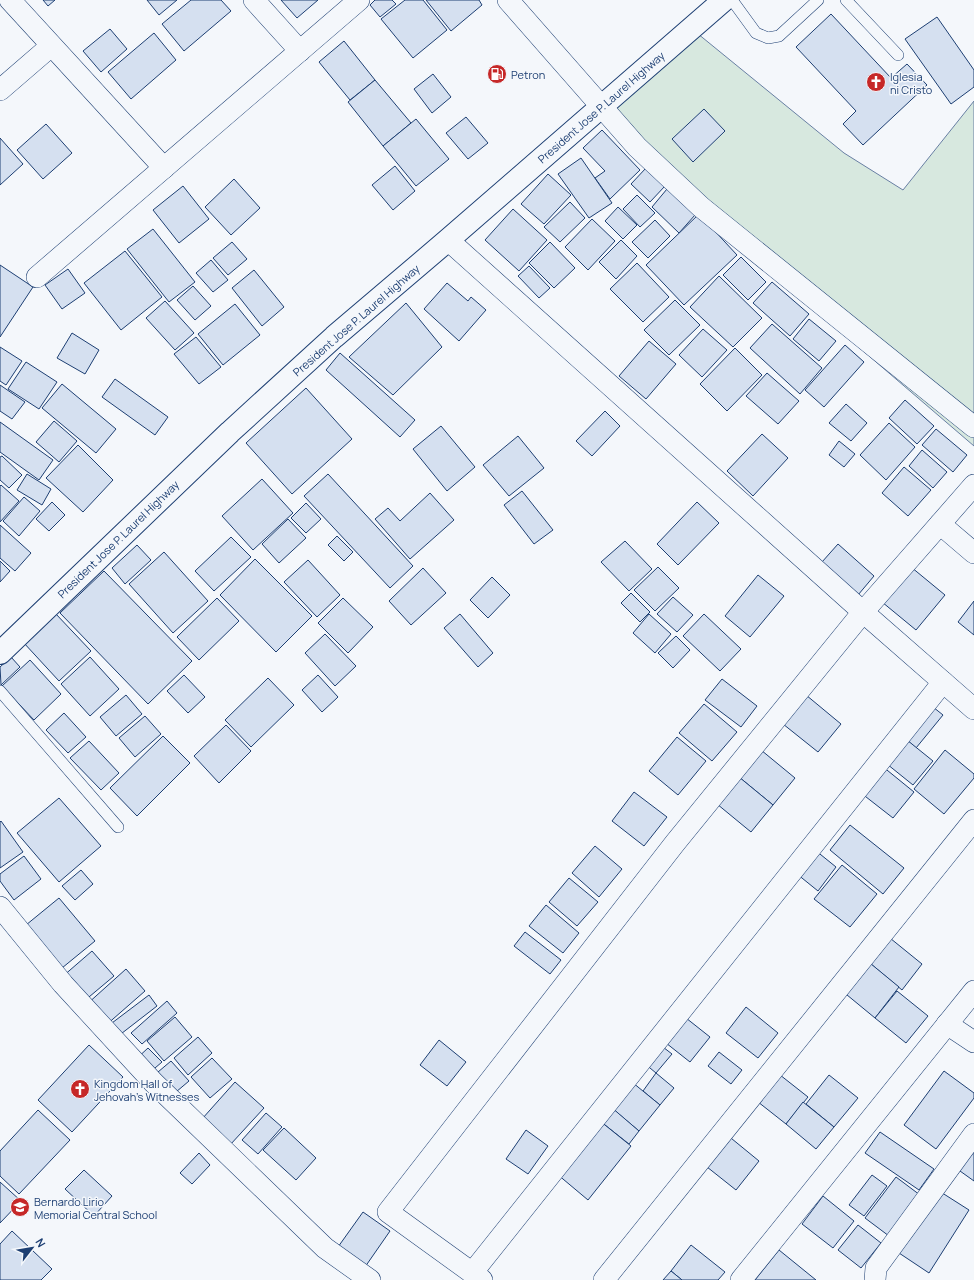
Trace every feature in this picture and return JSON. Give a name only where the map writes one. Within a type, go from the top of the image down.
[{"type":"highway","name":"President Jose P. Laurel Highway","points":[[0,653],[230,432],[334,337],[724,0]]},
{"type":"street","points":[[10,0],[164,168]]},
{"type":"street","points":[[254,0],[300,51]]},
{"type":"street","points":[[37,277],[359,0]]},
{"type":"street","points":[[508,0],[637,147],[701,207],[974,427]]},
{"type":"street","points":[[0,90],[52,46]]},
{"type":"street","points":[[448,240],[863,612],[974,709]]},
{"type":"street","points":[[943,682],[477,1276],[388,1212],[675,843],[863,612],[974,485]]},
{"type":"street","points":[[940,524],[974,553]]},
{"type":"street","points":[[604,1280],[974,820]]},
{"type":"street","points":[[0,907],[63,984],[154,1083],[325,1248],[370,1280]]},
{"type":"street","points":[[741,1280],[974,991]]},
{"type":"street","points":[[947,1024],[974,1042]]},
{"type":"street","points":[[875,1280],[876,1268],[974,1134]]},
{"type":"lane","points":[[732,0],[756,33],[768,38],[779,36],[818,0]]},
{"type":"lane","points":[[846,0],[898,55]]},
{"type":"lane","points":[[0,691],[118,827]]},
{"type":"shaded area","points":[[692,29],[844,153],[903,190],[974,101],[974,446],[812,307],[602,106]]},
{"type":"building","points":[[43,0],[55,0],[48,6]]},
{"type":"building","points":[[147,0],[177,0],[159,15]]},
{"type":"building","points":[[191,0],[221,0],[231,11],[184,51],[162,24]]},
{"type":"building","points":[[281,0],[318,0],[297,18]]},
{"type":"building","points":[[375,0],[392,0],[396,4],[380,17],[370,5]]},
{"type":"building","points":[[405,0],[423,0],[447,30],[413,58],[381,19]]},
{"type":"building","points":[[426,0],[479,0],[482,5],[451,31]]},
{"type":"building","name":"Iglesia ni Cristo","points":[[831,14],[891,78],[907,64],[927,85],[863,145],[843,124],[856,111],[796,47]]},
{"type":"building","points":[[937,17],[974,70],[974,87],[951,104],[905,39]]},
{"type":"building","points":[[110,29],[127,49],[101,72],[83,51]]},
{"type":"building","points":[[154,33],[176,60],[131,99],[108,72]]},
{"type":"building","points":[[344,41],[375,80],[350,100],[319,62]]},
{"type":"building","points":[[433,74],[451,97],[432,113],[414,89]]},
{"type":"building","points":[[375,80],[411,123],[383,146],[348,102]]},
{"type":"building","points":[[704,109],[725,131],[693,162],[672,139]]},
{"type":"building","points":[[466,117],[488,143],[468,159],[446,133]]},
{"type":"building","points":[[416,119],[449,159],[416,186],[383,146]]},
{"type":"building","points":[[46,124],[72,153],[43,179],[17,150]]},
{"type":"building","points":[[602,130],[640,170],[610,199],[595,178],[605,171],[583,148]]},
{"type":"building","points":[[0,138],[23,164],[0,185]]},
{"type":"building","points":[[581,158],[612,203],[589,218],[558,174]]},
{"type":"building","points":[[395,166],[415,191],[393,210],[372,185]]},
{"type":"building","points":[[646,168],[665,186],[650,202],[631,184]]},
{"type":"building","points":[[548,174],[571,195],[544,224],[521,204]]},
{"type":"building","points":[[234,179],[260,208],[231,235],[205,207]]},
{"type":"building","points":[[183,186],[209,219],[179,243],[153,210]]},
{"type":"building","points":[[667,189],[695,215],[679,233],[652,207]]},
{"type":"building","points":[[637,195],[655,213],[640,227],[623,209]]},
{"type":"building","points":[[570,202],[585,218],[560,242],[544,227]]},
{"type":"building","points":[[618,207],[637,225],[623,239],[605,221]]},
{"type":"building","points":[[513,209],[547,240],[519,271],[485,240]]},
{"type":"building","points":[[699,214],[737,255],[684,305],[646,265]]},
{"type":"building","points":[[592,219],[615,241],[588,270],[565,247]]},
{"type":"building","points":[[655,220],[670,236],[648,258],[632,242]]},
{"type":"building","points":[[153,229],[195,282],[169,302],[127,249]]},
{"type":"building","points":[[621,240],[637,256],[616,279],[599,262]]},
{"type":"building","points":[[232,242],[247,259],[228,275],[213,258]]},
{"type":"building","points":[[550,242],[575,268],[554,288],[529,263]]},
{"type":"building","points":[[125,251],[162,297],[121,330],[84,283]]},
{"type":"building","points":[[741,257],[766,282],[748,300],[723,275]]},
{"type":"building","points":[[211,260],[228,280],[213,292],[196,273]]},
{"type":"building","points":[[637,263],[669,297],[643,322],[610,289]]},
{"type":"building","points":[[0,265],[33,287],[0,337]]},
{"type":"building","points":[[529,266],[550,288],[539,298],[518,276]]},
{"type":"building","points":[[68,269],[85,293],[62,309],[45,285]]},
{"type":"building","points":[[254,270],[284,307],[262,326],[232,288]]},
{"type":"building","points":[[719,276],[762,318],[733,347],[690,307]]},
{"type":"building","points":[[772,282],[809,314],[790,336],[753,303]]},
{"type":"building","points":[[447,283],[468,301],[471,297],[486,310],[459,341],[424,309]]},
{"type":"building","points":[[193,286],[211,306],[195,320],[177,300]]},
{"type":"building","points":[[675,300],[700,325],[669,355],[644,330]]},
{"type":"building","points":[[165,301],[194,333],[175,350],[146,318]]},
{"type":"building","points":[[406,303],[442,347],[393,395],[349,357]]},
{"type":"building","points":[[235,304],[260,335],[223,365],[198,334]]},
{"type":"building","points":[[809,319],[836,341],[819,361],[793,339]]},
{"type":"building","points":[[772,324],[822,368],[800,394],[750,348]]},
{"type":"building","points":[[703,329],[727,350],[702,377],[679,355]]},
{"type":"building","points":[[72,333],[99,350],[85,374],[57,358]]},
{"type":"building","points":[[196,337],[221,367],[199,384],[174,354]]},
{"type":"building","points":[[649,341],[676,364],[646,399],[619,376]]},
{"type":"building","points":[[845,345],[864,362],[824,407],[805,390]]},
{"type":"building","points":[[0,347],[22,361],[6,385],[0,381]]},
{"type":"building","points":[[735,348],[762,375],[727,411],[700,384]]},
{"type":"building","points":[[340,353],[415,420],[400,437],[326,370]]},
{"type":"building","points":[[26,362],[57,382],[39,409],[8,389]]},
{"type":"building","points":[[767,373],[799,401],[778,424],[746,396]]},
{"type":"building","points":[[115,379],[168,417],[155,435],[102,397]]},
{"type":"building","points":[[62,384],[116,429],[96,453],[42,408]]},
{"type":"building","points":[[0,385],[25,402],[12,419],[0,411]]},
{"type":"building","points":[[306,388],[352,439],[292,494],[246,443]]},
{"type":"building","points":[[905,400],[934,426],[917,444],[889,418]]},
{"type":"building","points":[[846,404],[867,423],[851,441],[829,423]]},
{"type":"building","points":[[605,411],[620,426],[592,456],[576,441]]},
{"type":"building","points":[[54,421],[77,441],[59,462],[36,442]]},
{"type":"building","points":[[0,422],[53,460],[39,480],[0,452]]},
{"type":"building","points":[[889,423],[915,447],[886,480],[860,455]]},
{"type":"building","points":[[441,426],[475,467],[447,491],[413,449]]},
{"type":"building","points":[[936,429],[967,455],[953,472],[922,445]]},
{"type":"building","points":[[762,434],[788,458],[753,496],[727,471]]},
{"type":"building","points":[[518,436],[544,468],[509,496],[483,465]]},
{"type":"building","points":[[839,441],[855,454],[844,467],[829,455]]},
{"type":"building","points":[[78,445],[113,480],[83,512],[46,478]]},
{"type":"building","points":[[922,450],[947,472],[933,488],[909,466]]},
{"type":"building","points":[[2,456],[22,475],[9,488],[0,480],[0,457]]},
{"type":"building","points":[[904,467],[931,490],[908,516],[882,493]]},
{"type":"building","points":[[27,474],[51,489],[42,505],[17,490]]},
{"type":"building","points":[[328,474],[413,566],[390,588],[304,496]]},
{"type":"building","points":[[262,479],[293,513],[253,550],[222,516]]},
{"type":"building","points":[[1,485],[19,501],[0,522],[0,486]]},
{"type":"building","points":[[522,491],[553,530],[534,544],[504,505]]},
{"type":"building","points":[[430,493],[454,520],[410,559],[375,519],[388,508],[400,521]]},
{"type":"building","points":[[24,497],[40,511],[19,536],[3,521]]},
{"type":"building","points":[[52,502],[65,515],[49,531],[36,519]]},
{"type":"building","points":[[697,502],[719,523],[678,565],[657,544]]},
{"type":"building","points":[[306,503],[321,519],[306,533],[291,518]]},
{"type":"building","points":[[288,519],[306,538],[279,563],[262,544]]},
{"type":"building","points":[[0,525],[31,553],[15,571],[0,558]]},
{"type":"building","points":[[337,536],[353,552],[344,561],[328,545]]},
{"type":"building","points":[[231,537],[251,557],[214,591],[195,571]]},
{"type":"building","points":[[625,541],[652,569],[629,591],[601,562]]},
{"type":"building","points":[[838,544],[874,576],[858,595],[822,562]]},
{"type":"building","points":[[137,545],[151,560],[125,584],[112,568]]},
{"type":"building","points":[[164,552],[208,601],[173,633],[129,584]]},
{"type":"building","points":[[255,559],[312,616],[276,652],[220,595]]},
{"type":"building","points":[[308,560],[340,595],[317,617],[284,582]]},
{"type":"building","points":[[0,561],[10,571],[0,582]]},
{"type":"building","points":[[658,567],[679,588],[655,611],[634,590]]},
{"type":"building","points":[[911,567],[945,595],[916,630],[882,602]]},
{"type":"building","points":[[423,568],[446,593],[411,625],[389,601]]},
{"type":"building","points":[[104,571],[192,661],[148,704],[60,613]]},
{"type":"building","points":[[758,575],[784,596],[750,637],[725,616]]},
{"type":"building","points":[[492,577],[510,595],[488,618],[470,600]]},
{"type":"building","points":[[631,593],[650,612],[640,622],[621,603]]},
{"type":"building","points":[[673,597],[693,615],[677,632],[657,614]]},
{"type":"building","points":[[217,598],[239,621],[199,660],[177,637]]},
{"type":"building","points":[[343,598],[373,627],[348,653],[318,623]]},
{"type":"building","points":[[974,601],[974,635],[958,622]]},
{"type":"building","points":[[55,613],[91,651],[59,681],[23,642]]},
{"type":"building","points":[[460,614],[493,653],[478,667],[444,628]]},
{"type":"building","points":[[649,614],[671,634],[655,653],[633,633]]},
{"type":"building","points":[[704,614],[741,649],[720,671],[683,636]]},
{"type":"building","points":[[325,634],[356,666],[335,686],[305,653]]},
{"type":"building","points":[[676,636],[690,650],[673,668],[658,653]]},
{"type":"building","points":[[11,657],[20,667],[1,685],[0,667]]},
{"type":"building","points":[[90,657],[119,689],[90,716],[61,684]]},
{"type":"building","points":[[30,660],[61,694],[34,720],[2,686]]},
{"type":"building","points":[[184,675],[205,697],[188,713],[167,691]]},
{"type":"building","points":[[318,675],[338,697],[322,712],[302,690]]},
{"type":"building","points":[[268,678],[294,705],[251,747],[225,720]]},
{"type":"building","points":[[722,679],[757,706],[741,727],[705,700]]},
{"type":"building","points":[[126,695],[142,714],[116,736],[100,717]]},
{"type":"building","points":[[806,695],[841,724],[818,752],[783,724]]},
{"type":"building","points":[[928,703],[943,715],[916,748],[902,736]]},
{"type":"building","points":[[704,704],[737,732],[712,761],[679,733]]},
{"type":"building","points":[[64,713],[86,737],[68,753],[46,730]]},
{"type":"building","points":[[145,716],[161,734],[135,757],[119,738]]},
{"type":"building","points":[[226,725],[251,751],[219,783],[194,756]]},
{"type":"building","points":[[163,736],[190,763],[137,816],[110,788]]},
{"type":"building","points":[[902,736],[933,761],[913,785],[882,760]]},
{"type":"building","points":[[677,737],[706,761],[678,795],[649,771]]},
{"type":"building","points":[[89,741],[119,773],[101,790],[70,758]]},
{"type":"building","points":[[761,750],[795,778],[773,805],[739,777]]},
{"type":"building","points":[[945,750],[974,774],[974,778],[944,814],[914,789]]},
{"type":"building","points":[[882,766],[914,792],[893,818],[861,793]]},
{"type":"building","points":[[739,777],[773,805],[751,832],[717,804]]},
{"type":"building","points":[[634,792],[667,817],[644,846],[612,821]]},
{"type":"building","points":[[59,798],[101,846],[59,882],[17,833]]},
{"type":"building","points":[[1,821],[23,852],[0,868],[0,822]]},
{"type":"building","points":[[850,825],[904,868],[883,894],[830,850]]},
{"type":"building","points":[[595,846],[622,869],[599,897],[572,873]]},
{"type":"building","points":[[815,850],[836,867],[818,891],[797,874]]},
{"type":"building","points":[[24,856],[41,879],[14,900],[0,881],[0,874]]},
{"type":"building","points":[[842,865],[877,894],[850,927],[814,899]]},
{"type":"building","points":[[81,870],[93,884],[75,900],[62,886]]},
{"type":"building","points":[[569,878],[598,902],[577,926],[549,902]]},
{"type":"building","points":[[59,898],[95,941],[62,968],[26,925]]},
{"type":"building","points":[[546,905],[579,933],[563,953],[529,926]]},
{"type":"building","points":[[525,932],[561,960],[550,974],[514,946]]},
{"type":"building","points":[[885,934],[922,964],[902,990],[865,959]]},
{"type":"building","points":[[92,951],[114,976],[83,1002],[62,977]]},
{"type":"building","points":[[865,959],[899,987],[875,1018],[841,990]]},
{"type":"building","points":[[126,969],[145,991],[105,1026],[86,1005]]},
{"type":"building","points":[[897,991],[928,1016],[906,1043],[875,1018]]},
{"type":"building","points":[[149,995],[157,1006],[117,1037],[108,1026]]},
{"type":"building","points":[[167,1001],[177,1013],[142,1044],[131,1033]]},
{"type":"building","points":[[746,1007],[778,1033],[758,1058],[726,1033]]},
{"type":"building","points":[[175,1017],[192,1037],[164,1061],[147,1041]]},
{"type":"building","points":[[686,1018],[710,1037],[690,1062],[666,1043]]},
{"type":"building","points":[[198,1037],[212,1053],[188,1075],[174,1058]]},
{"type":"building","points":[[439,1040],[466,1062],[447,1086],[420,1065]]},
{"type":"building","points":[[659,1044],[672,1054],[656,1073],[644,1063]]},
{"type":"building","name":"Kingdom Hall of Jehovah's Witnesses","points":[[89,1045],[123,1077],[72,1132],[38,1100]]},
{"type":"building","points":[[148,1048],[162,1062],[148,1074],[135,1060]]},
{"type":"building","points":[[719,1052],[742,1070],[731,1084],[708,1066]]},
{"type":"building","points":[[212,1058],[232,1079],[210,1098],[191,1077]]},
{"type":"building","points":[[171,1061],[189,1081],[176,1092],[158,1072]]},
{"type":"building","points":[[775,1071],[808,1097],[786,1124],[753,1098]]},
{"type":"building","points":[[944,1071],[974,1093],[974,1098],[936,1149],[904,1125]]},
{"type":"building","points":[[656,1073],[674,1088],[660,1105],[643,1091]]},
{"type":"building","points":[[829,1075],[858,1098],[834,1127],[806,1104]]},
{"type":"building","points":[[627,1078],[660,1105],[639,1131],[607,1104]]},
{"type":"building","points":[[235,1082],[264,1108],[230,1145],[202,1119]]},
{"type":"building","points":[[803,1102],[834,1127],[816,1149],[786,1124]]},
{"type":"building","points":[[611,1107],[639,1131],[629,1144],[600,1121]]},
{"type":"building","points":[[38,1110],[70,1140],[19,1194],[0,1176],[0,1151]]},
{"type":"building","points":[[266,1113],[282,1127],[258,1154],[242,1140]]},
{"type":"building","points":[[600,1121],[631,1146],[588,1200],[557,1174]]},
{"type":"building","points":[[284,1128],[316,1158],[296,1180],[263,1150]]},
{"type":"building","points":[[526,1130],[548,1146],[528,1174],[506,1159]]},
{"type":"building","points":[[880,1132],[934,1169],[919,1190],[865,1153]]},
{"type":"building","points":[[726,1134],[759,1161],[736,1190],[702,1163]]},
{"type":"building","points":[[974,1141],[974,1181],[953,1166]]},
{"type":"building","points":[[199,1153],[210,1165],[192,1184],[180,1173]]},
{"type":"building","points":[[84,1170],[112,1196],[94,1216],[65,1189]]},
{"type":"building","points":[[872,1175],[887,1186],[864,1216],[849,1205]]},
{"type":"building","points":[[896,1177],[920,1195],[889,1236],[865,1218]]},
{"type":"building","points":[[0,1182],[21,1201],[0,1223]]},
{"type":"building","points":[[936,1189],[969,1210],[929,1273],[896,1251]]},
{"type":"building","points":[[823,1196],[854,1221],[833,1248],[802,1224]]},
{"type":"building","points":[[363,1212],[390,1231],[365,1267],[338,1247]]},
{"type":"building","points":[[858,1225],[881,1243],[861,1268],[838,1250]]},
{"type":"building","points":[[12,1231],[52,1269],[41,1280],[0,1280],[0,1244]]},
{"type":"building","points":[[691,1245],[725,1272],[718,1280],[682,1280],[671,1271]]},
{"type":"building","points":[[779,1250],[816,1280],[755,1280]]},
{"type":"building","points":[[671,1271],[682,1280],[663,1280]]},
{"type":"place","name":"Petron","points":[[497,74]]},
{"type":"place","name":"Iglesia ni Cristo","points":[[876,82]]},
{"type":"place","name":"Kingdom Hall of Jehovah's Witnesses","points":[[80,1089]]},
{"type":"place","name":"Bernardo Lirio Memorial Central School","points":[[20,1207]]}]
